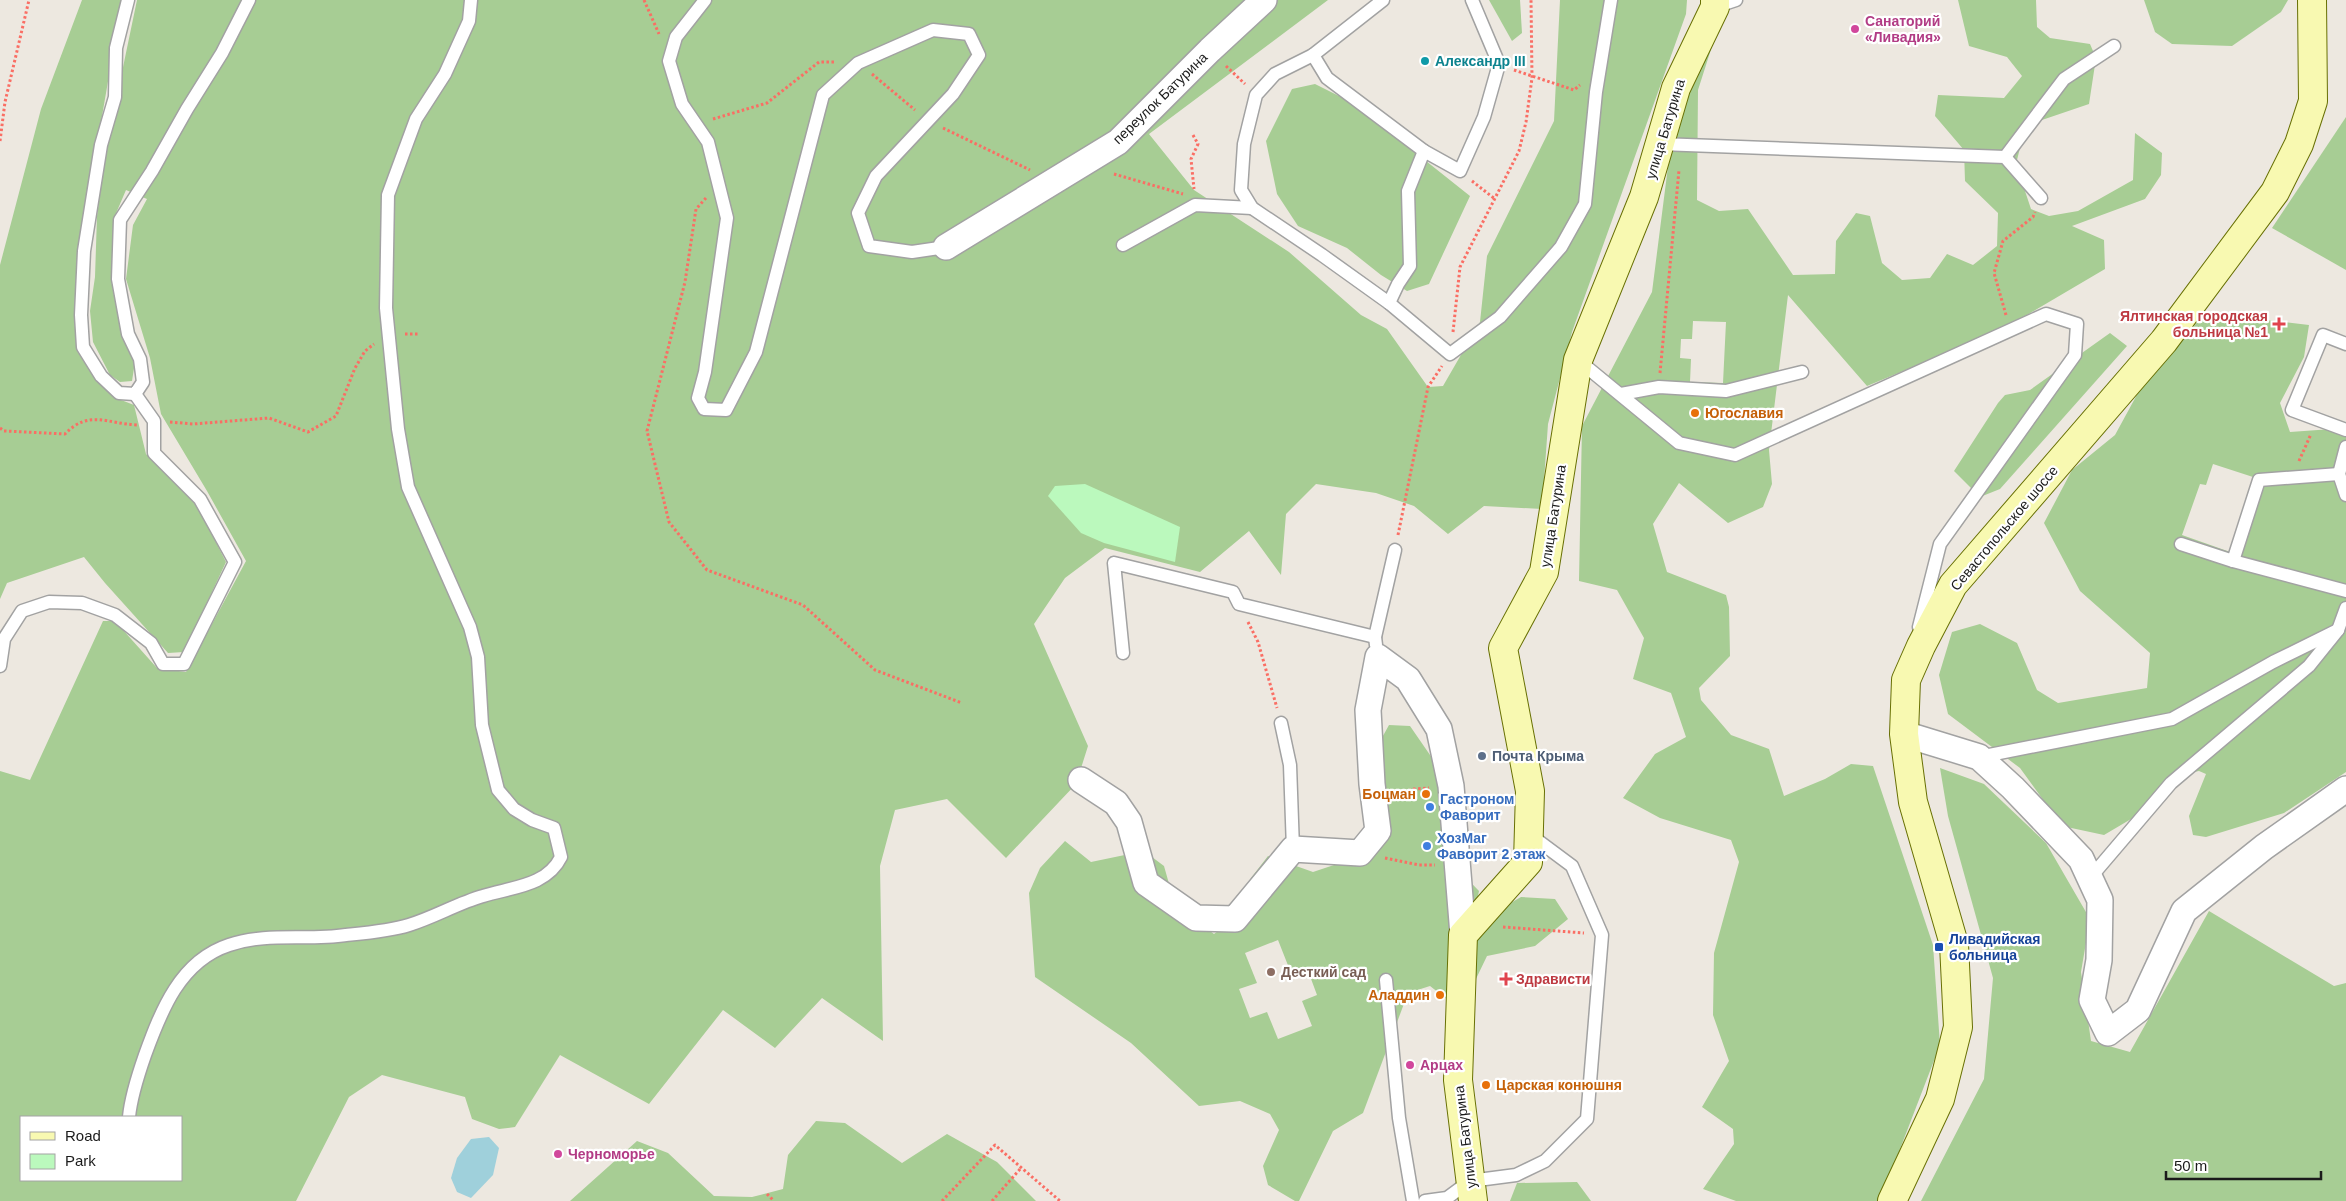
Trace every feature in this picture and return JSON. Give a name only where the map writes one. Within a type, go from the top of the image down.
[{"type":"main road","name":"Севастопольское шоссе","points":[[1892,1201],[1907,1164],[1940,1099],[1958,1027],[1954,944],[1913,802],[1906,680],[1921,646],[1954,585],[2164,341],[2275,192],[2299,144],[2313,101],[2312,0]]},
{"type":"main road","name":"улица Батурина","points":[[1471,1191],[1458,1080],[1468,930],[1528,862],[1530,791],[1503,648],[1544,572],[1578,360],[1644,197],[1670,144],[1676,88],[1722,2]]},
{"type":"main road","points":[[1906,1201],[1940,1130],[1963,1053],[1970,1004],[1968,962],[1910,736]]},
{"type":"street","name":"переулок Батурина","points":[[946,247],[1118,142],[1210,50],[1264,0]]},
{"type":"street","points":[[1376,647],[1408,679],[1439,728],[1451,786],[1457,864],[1468,930]]},
{"type":"street","points":[[1081,780],[1116,803],[1129,822],[1146,883],[1196,918],[1235,918],[1293,849],[1360,853],[1378,831],[1368,710],[1376,647]]},
{"type":"street","points":[[1910,736],[1979,756],[2013,788],[2081,859],[2100,900],[2098,960],[2092,1000],[2108,1033],[2138,1010],[2184,911],[2264,847],[2346,789]]},
{"type":"lane","points":[[128,0],[116,48],[115,97],[101,145],[84,251],[81,315],[83,347],[101,376],[119,393],[135,394]]},
{"type":"lane","points":[[135,394],[143,382],[140,359],[128,334],[118,279],[120,220],[152,171],[187,109],[222,53],[250,0]]},
{"type":"lane","points":[[129,1116],[139,1072],[164,1006],[181,980],[200,961],[229,945],[280,936],[343,936],[408,925],[482,896],[529,884],[556,868],[562,857],[554,828],[532,820],[514,809],[498,790],[482,725],[478,657],[470,627],[408,487],[398,429],[386,308],[388,195],[416,119],[445,74],[469,21],[472,0]]},
{"type":"lane","points":[[705,0],[676,37],[669,61],[682,104],[708,142],[727,218],[705,372],[698,398],[704,409],[726,410],[756,352],[823,95],[858,63],[933,30],[969,34],[979,55],[953,94],[876,176],[858,213],[870,246],[912,252],[946,247]]},
{"type":"lane","points":[[1383,0],[1313,55],[1275,74],[1256,95],[1244,144],[1241,190],[1252,208],[1322,254],[1389,303],[1450,354],[1500,318],[1561,247],[1586,204],[1600,66],[1611,0]]},
{"type":"lane","points":[[1313,55],[1327,78],[1424,152],[1460,171],[1484,117],[1499,64],[1472,0]]},
{"type":"lane","points":[[2004,157],[2064,80],[2114,46]]},
{"type":"lane","points":[[1670,144],[2004,157],[2042,198]]},
{"type":"lane","points":[[1389,303],[1398,284],[1410,266],[1408,191],[1424,152]]},
{"type":"lane","points":[[1122,244],[1195,201],[1252,208]]},
{"type":"lane","points":[[1578,360],[1679,443],[1735,455],[2046,314],[2077,324],[2075,355],[1940,544],[1906,680]]},
{"type":"lane","points":[[2346,344],[2323,335],[2292,410],[2346,430]]},
{"type":"lane","points":[[1621,394],[1659,387],[1726,391],[1802,372]]},
{"type":"lane","points":[[0,666],[4,638],[22,611],[49,602],[82,604],[115,615],[151,643],[163,664],[184,664],[235,562],[200,499],[154,454],[154,421],[135,394]]},
{"type":"lane","points":[[2346,447],[2339,474],[2346,495]]},
{"type":"lane","points":[[2233,561],[2259,480],[2339,474]]},
{"type":"lane","points":[[2181,544],[2233,561],[2346,591]]},
{"type":"lane","points":[[1123,652],[1114,563],[1233,592],[1239,604],[1376,647],[1395,550]]},
{"type":"lane","points":[[2090,878],[2171,783],[2309,666],[2338,630],[2346,608]]},
{"type":"lane","points":[[1979,756],[2172,719],[2273,662],[2338,630]]},
{"type":"lane","points":[[1281,723],[1290,765],[1293,849]]},
{"type":"lane","points":[[1425,1201],[1446,1198],[1471,1191],[1516,1175],[1545,1161],[1587,1119],[1602,934],[1572,866],[1529,834]]},
{"type":"lane","points":[[1386,980],[1399,1118],[1413,1201]]},
{"type":"path","points":[[0,141],[5,102],[29,0]]},
{"type":"path","points":[[644,0],[669,61]]},
{"type":"path","points":[[1395,550],[1402,506],[1428,387],[1450,354],[1460,267],[1519,151],[1526,122],[1532,78],[1531,0]]},
{"type":"path","points":[[1210,50],[1256,95]]},
{"type":"path","points":[[696,124],[767,103],[819,62],[858,63],[927,120],[1053,181]]},
{"type":"path","points":[[1499,64],[1532,78],[1574,90],[1600,66]]},
{"type":"path","points":[[1114,174],[1195,201],[1191,160],[1198,144],[1193,135]]},
{"type":"path","points":[[1659,387],[1670,144]]},
{"type":"path","points":[[1460,171],[1495,199]]},
{"type":"path","points":[[718,183],[696,209],[685,282],[647,432],[668,522],[707,570],[803,605],[875,670],[962,703]]},
{"type":"path","points":[[2010,330],[1994,274],[2003,241],[2033,217],[2042,198]]},
{"type":"path","points":[[0,428],[4,430],[65,434],[75,424],[88,418],[146,426],[154,421],[194,424],[269,418],[308,432],[336,416],[355,368],[364,351],[389,335],[419,334]]},
{"type":"path","points":[[2292,477],[2310,437]]},
{"type":"path","points":[[1239,604],[1258,642],[1281,723]]},
{"type":"path","points":[[1375,802],[1414,789],[1451,786]]},
{"type":"path","points":[[1360,853],[1419,865],[1457,864]]},
{"type":"path","points":[[1468,930],[1602,934]]},
{"type":"path","points":[[942,1201],[995,1145],[1060,1201]]},
{"type":"path","points":[[992,1201],[1020,1168]]},
{"type":"path","points":[[766,1194],[774,1201]]},
{"type":"green space","points":[[82,0],[122,0],[79,250],[74,316],[77,351],[96,380],[116,398],[134,405],[146,454],[196,503],[226,562],[184,652],[168,653],[84,557],[7,583],[0,599],[0,265],[41,109]]},
{"type":"green space","points":[[137,0],[1328,0],[1149,134],[1194,190],[1289,252],[1361,315],[1387,329],[1428,387],[1443,386],[1480,322],[1487,256],[1554,121],[1560,0],[1687,0],[1686,14],[1572,332],[1548,424],[1542,509],[1484,506],[1448,534],[1414,506],[1376,493],[1316,484],[1286,514],[1281,575],[1249,531],[1200,572],[1105,548],[1065,578],[1034,624],[1088,746],[1076,784],[1006,858],[947,799],[895,810],[880,866],[883,1041],[822,998],[775,1048],[723,1010],[649,1104],[560,1055],[515,1127],[499,1129],[472,1119],[465,1097],[382,1075],[349,1097],[296,1201],[0,1201],[0,771],[30,780],[103,621],[115,621],[157,668],[186,672],[246,561],[161,414],[150,358],[126,279],[133,225],[147,199],[126,190],[114,218],[111,280],[122,336],[135,362],[132,381],[120,382],[110,375],[93,342],[90,311],[95,277],[97,216],[107,144]]},
{"type":"green space","points":[[1489,0],[1520,0],[1522,33],[1512,41]]},
{"type":"green space","points":[[1958,0],[2036,0],[2037,27],[2050,38],[2090,44],[2096,58],[2089,104],[2039,121],[2021,144],[2016,164],[2031,209],[2049,216],[2078,211],[2133,180],[2135,133],[2162,153],[2161,175],[2145,199],[2072,226],[2104,240],[2105,269],[2027,315],[1985,337],[1867,386],[1788,295],[1769,450],[1772,484],[1763,507],[1728,523],[1679,483],[1653,524],[1667,572],[1726,595],[1729,607],[1730,656],[1699,688],[1701,700],[1731,735],[1769,749],[1784,796],[1825,779],[1851,764],[1873,766],[1933,945],[1940,1045],[1880,1201],[1736,1201],[1703,1189],[1734,1144],[1733,1129],[1702,1107],[1729,1061],[1713,1015],[1714,953],[1739,862],[1731,840],[1660,818],[1623,798],[1655,754],[1686,737],[1671,693],[1633,679],[1644,638],[1617,590],[1579,581],[1582,426],[1652,292],[1671,143],[1698,53],[1714,40],[1698,90],[1697,200],[1719,211],[1748,209],[1793,275],[1835,274],[1836,241],[1856,213],[1870,216],[1882,263],[1902,280],[1930,278],[1947,254],[1973,265],[1997,246],[1998,213],[1965,181],[1964,150],[1935,116],[1938,95],[2004,98],[2022,76],[2007,57],[1969,46]],"holes":[[[1693,321],[1726,322],[1723,383],[1690,382],[1691,359],[1680,358],[1681,339],[1692,339]]]},
{"type":"green space","points":[[2144,0],[2288,0],[2281,12],[2232,46],[2172,44],[2155,32]]},
{"type":"green space","points":[[1315,84],[1353,103],[1470,196],[1429,284],[1407,291],[1381,275],[1347,248],[1298,226],[1277,194],[1266,141],[1292,89]]},
{"type":"green space","points":[[2346,117],[2346,270],[2272,228]]},
{"type":"green space","points":[[2205,313],[2309,325],[2304,357],[2280,403],[2290,432],[2346,428],[2346,772],[2284,813],[2206,837],[2193,835],[2189,816],[2206,774],[2199,771],[2169,777],[2148,809],[2104,835],[2062,826],[2020,768],[1948,714],[1939,675],[1952,632],[1980,624],[2017,643],[2037,690],[2058,703],[2147,688],[2150,653],[2080,591],[2044,523],[2072,470],[2115,435],[2139,391]],"holes":[[[2213,464],[2253,477],[2245,501],[2250,503],[2233,553],[2182,535],[2200,484],[2206,485]]]},
{"type":"green space","points":[[2110,333],[2127,346],[2000,489],[1980,497],[1954,471],[1998,403],[2005,395],[2030,390]]},
{"type":"green space","points":[[1085,484],[1180,527],[1175,562],[1104,543],[1081,533],[1048,496],[1055,486]]},
{"type":"green space","points":[[1389,725],[1410,726],[1439,768],[1445,856],[1479,891],[1472,925],[1521,897],[1555,899],[1568,919],[1535,946],[1487,956],[1461,1010],[1430,986],[1408,993],[1363,1113],[1333,1131],[1299,1201],[1295,1201],[1268,1185],[1263,1166],[1279,1130],[1270,1114],[1240,1101],[1199,1106],[1131,1043],[1035,977],[1029,893],[1040,868],[1065,841],[1091,862],[1144,851],[1164,866],[1175,905],[1214,934],[1242,913],[1251,878],[1268,856],[1313,872],[1373,852],[1373,754]],"holes":[[[1278,940],[1291,973],[1307,968],[1317,995],[1302,1001],[1312,1026],[1278,1039],[1267,1012],[1250,1018],[1239,989],[1257,983],[1245,953]]]},
{"type":"green space","points":[[1940,768],[1984,784],[2046,843],[2090,919],[2081,972],[2091,1041],[2130,1052],[2209,911],[2334,986],[2346,983],[2346,1201],[1921,1201],[1984,1079],[1993,978],[1948,816]]},
{"type":"green space","points":[[816,1121],[845,1123],[902,1163],[947,1134],[997,1162],[1036,1201],[570,1201],[637,1141],[668,1153],[714,1196],[752,1197],[783,1189],[788,1155]]},
{"type":"green space","points":[[1577,1182],[1591,1201],[1510,1201],[1517,1183]]},
{"type":"water","points":[[489,1137],[499,1148],[493,1175],[471,1198],[457,1192],[451,1178],[457,1158],[471,1139]]},
{"type":"place","name":"Санаторий «Ливадия»","points":[[1855,29]]},
{"type":"place","name":"Александр III","points":[[1425,61]]},
{"type":"place","name":"Ялтинская городская больница №1","points":[[2279,324]]},
{"type":"place","name":"Югославия","points":[[1695,413]]},
{"type":"place","name":"Почта Крыма","points":[[1482,756]]},
{"type":"place","name":"Боцман","points":[[1426,794]]},
{"type":"place","name":"Гастроном Фаворит","points":[[1430,807]]},
{"type":"place","name":"ХозМаг Фаворит 2 этаж","points":[[1427,846]]},
{"type":"place","name":"Ливадийская больница","points":[[1939,947]]},
{"type":"place","name":"Десткий сад","points":[[1271,972]]},
{"type":"place","name":"Здрависти","points":[[1506,979]]},
{"type":"place","name":"Аладдин","points":[[1440,995]]},
{"type":"place","name":"Арцах","points":[[1410,1065]]},
{"type":"place","name":"Царская конюшня","points":[[1486,1085]]},
{"type":"place","name":"Черноморье","points":[[558,1154]]}]
